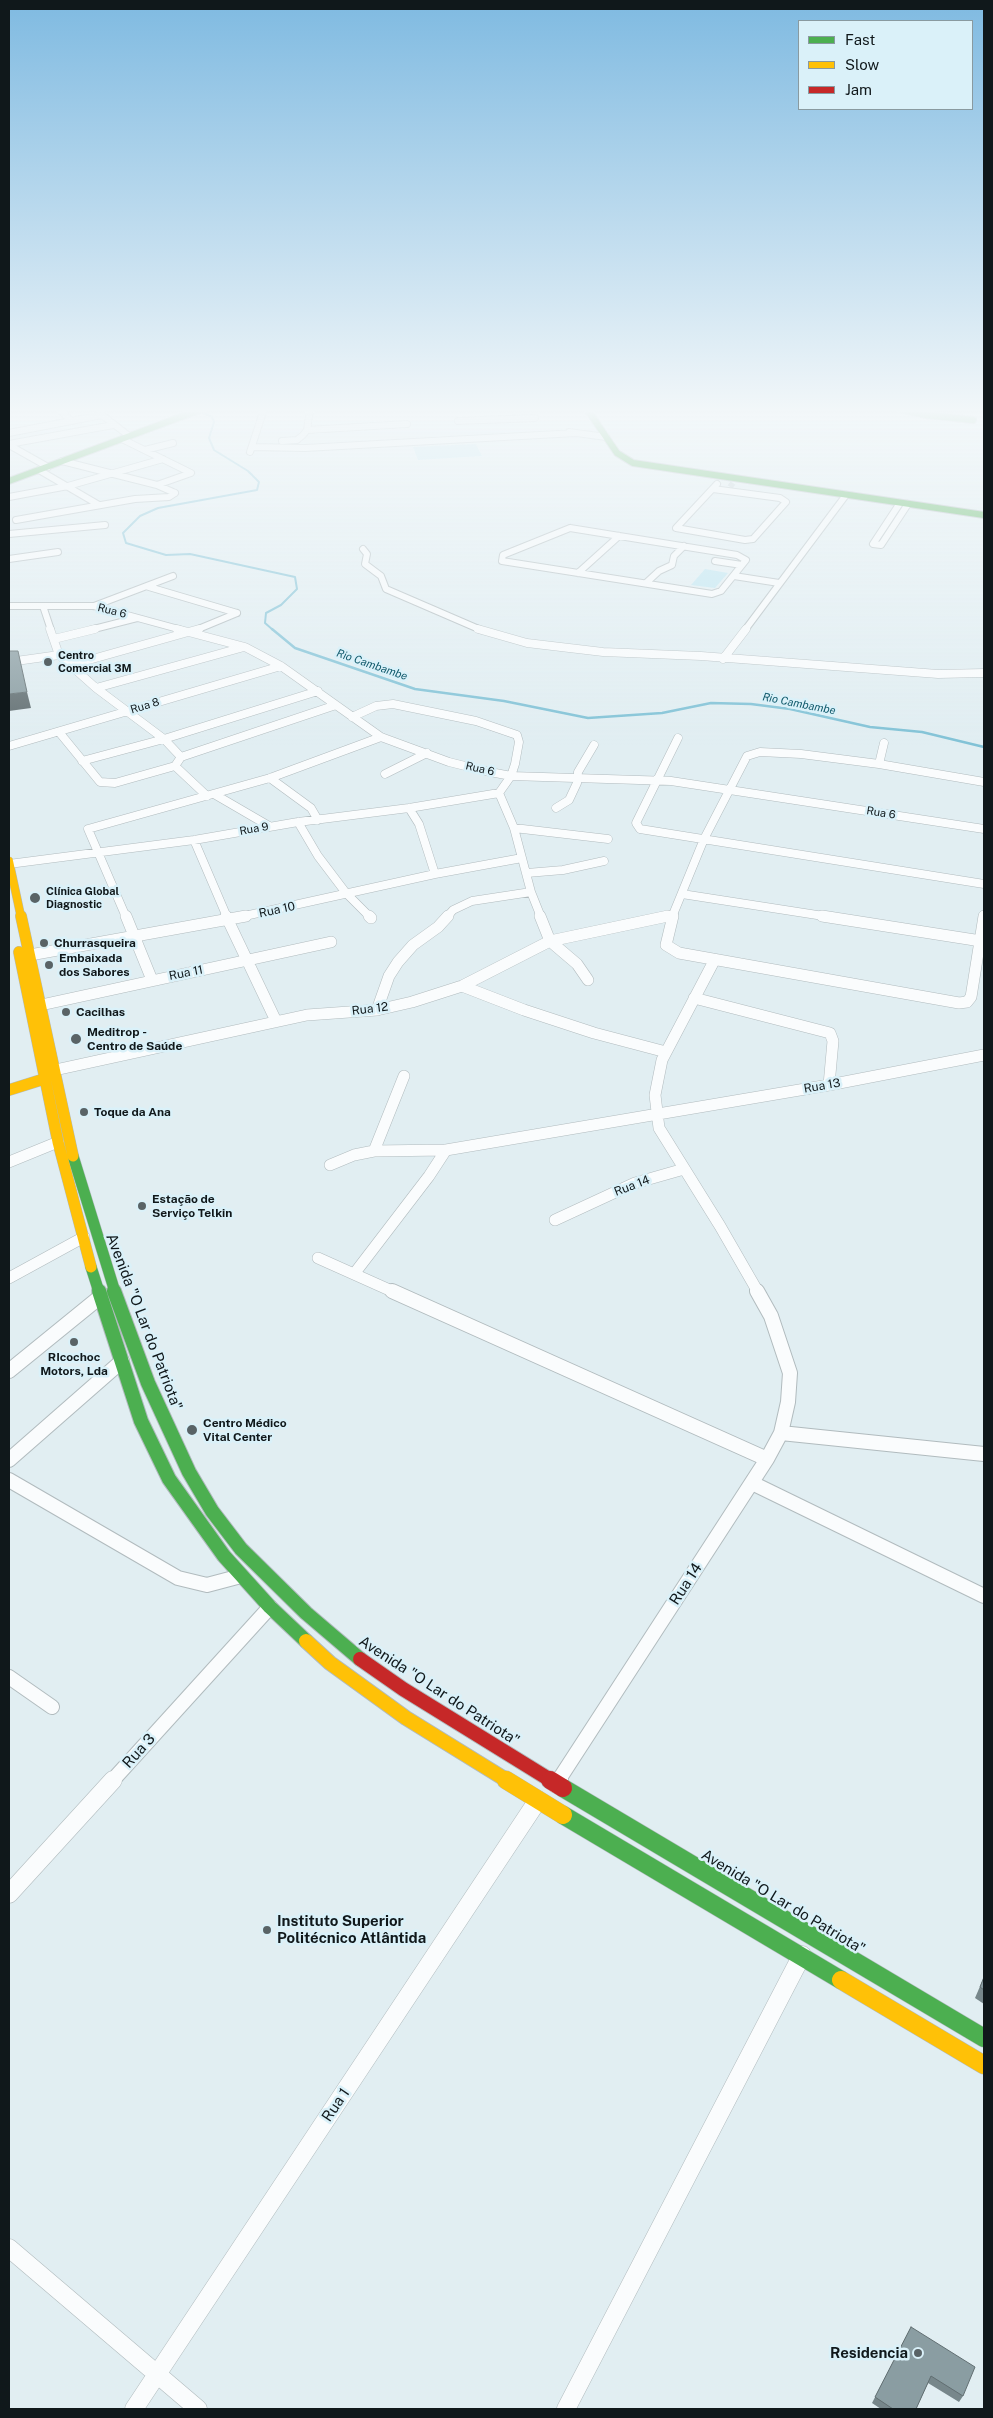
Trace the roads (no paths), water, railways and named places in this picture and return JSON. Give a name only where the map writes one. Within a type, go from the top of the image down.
[{"type":"main road","name":"Avenida \"O Lar do Patriota\"","points":[[9,863],[74,1161],[109,1278],[148,1382],[189,1472],[212,1511],[241,1549],[306,1614],[351,1652],[403,1689],[556,1784],[984,2038]]},
{"type":"main road","name":"Avenida \"O Lar do Patriota\"","points":[[9,907],[58,1142],[100,1297],[141,1421],[169,1479],[241,1576],[270,1607],[330,1663],[406,1718],[538,1800],[802,1955],[984,2065]]},
{"type":"main road","points":[[9,1090],[44,1078]]},
{"type":"street","points":[[683,522],[676,528],[745,540],[753,540],[769,522]]},
{"type":"street","points":[[723,659],[826,522]]},
{"type":"street","points":[[890,522],[873,544],[880,544],[893,522]]},
{"type":"street","points":[[9,534],[105,526]]},
{"type":"street","points":[[570,528],[619,536],[741,556],[746,560],[721,591],[712,594],[504,562],[501,557],[570,528]]},
{"type":"street","points":[[578,573],[619,536]]},
{"type":"street","points":[[532,552],[546,539]]},
{"type":"street","points":[[646,584],[659,570],[672,565],[674,556],[684,546]]},
{"type":"street","points":[[363,549],[367,554],[366,564],[382,576],[386,589],[508,639],[585,651],[938,674],[984,673]]},
{"type":"street","points":[[9,559],[58,552]]},
{"type":"street","points":[[518,564],[525,558]]},
{"type":"street","points":[[715,560],[742,565]]},
{"type":"street","points":[[94,606],[149,587],[173,576]]},
{"type":"street","points":[[734,576],[779,583]]},
{"type":"street","points":[[71,665],[191,632],[237,613],[149,587]]},
{"type":"street","name":"Rua 6","points":[[9,606],[94,606],[245,647],[281,666],[381,737],[464,766],[511,776],[655,781],[731,790],[984,829]]},
{"type":"street","points":[[43,606],[59,655],[96,688],[164,739],[181,757]]},
{"type":"street","points":[[54,639],[138,618]]},
{"type":"street","points":[[96,688],[245,647]]},
{"type":"street","points":[[9,662],[59,655]]},
{"type":"street","name":"Rua 8","points":[[9,746],[281,666]]},
{"type":"street","points":[[82,761],[164,739],[318,692]]},
{"type":"street","points":[[352,717],[376,706],[393,704],[476,721],[514,732],[517,735],[519,742],[511,776],[499,793],[514,828],[531,892],[550,941],[577,964],[588,980]]},
{"type":"street","points":[[59,732],[100,782],[109,784],[175,766],[181,757],[336,705]]},
{"type":"street","points":[[152,980],[99,851],[87,831],[90,827],[270,778],[381,737]]},
{"type":"street","points":[[678,738],[655,781],[636,823],[640,829],[984,884]]},
{"type":"street","points":[[879,764],[884,743]]},
{"type":"street","points":[[556,808],[568,800],[578,772],[594,745]]},
{"type":"street","points":[[385,774],[427,754]]},
{"type":"street","points":[[984,782],[879,764],[801,754],[751,754],[744,760],[731,790],[704,838],[673,915],[666,945],[670,949],[714,961],[959,1003],[967,1002],[971,997],[984,915]]},
{"type":"street","points":[[175,766],[211,795],[269,826]]},
{"type":"street","points":[[270,778],[312,808],[318,820]]},
{"type":"street","name":"Rua 9","points":[[9,863],[194,840],[269,826],[409,808],[499,793]]},
{"type":"street","points":[[409,808],[419,824],[435,874]]},
{"type":"street","points":[[298,822],[318,856],[346,893],[371,918]]},
{"type":"street","points":[[514,828],[608,838]]},
{"type":"street","points":[[194,840],[247,962],[276,1021]]},
{"type":"street","name":"Rua 10","points":[[30,956],[228,920],[435,874],[522,858]]},
{"type":"street","points":[[527,873],[563,870],[604,861]]},
{"type":"street","points":[[377,1010],[389,976],[398,962],[413,945],[438,926],[453,910],[472,901],[531,892]]},
{"type":"street","points":[[682,894],[981,942]]},
{"type":"street","name":"Rua 12","points":[[55,1070],[276,1021],[308,1015],[377,1010],[412,1002],[462,986],[550,941],[673,915]]},
{"type":"street","name":"Rua 11","points":[[41,1005],[152,980],[247,962],[331,942]]},
{"type":"street","points":[[684,1169],[659,1128],[655,1095],[657,1077],[666,1052],[714,961]]},
{"type":"street","points":[[462,986],[532,1013],[666,1052]]},
{"type":"street","points":[[694,998],[830,1033],[833,1041],[829,1086]]},
{"type":"street","name":"Rua 13","points":[[330,1165],[354,1155],[374,1152],[446,1150],[658,1113],[829,1086],[984,1055]]},
{"type":"street","points":[[374,1152],[404,1076]]},
{"type":"street","points":[[9,1162],[58,1142]]},
{"type":"street","points":[[354,1274],[429,1176],[446,1150]]},
{"type":"street","name":"Rua 14","points":[[555,1220],[635,1183],[684,1169],[720,1226],[771,1316],[790,1373],[788,1402],[781,1433],[768,1459],[556,1784]]},
{"type":"street","points":[[9,1278],[84,1237]]},
{"type":"street","points":[[318,1258],[768,1459]]},
{"type":"street","points":[[9,1371],[100,1297]]},
{"type":"street","points":[[9,1460],[122,1361]]},
{"type":"street","points":[[781,1433],[984,1454]]},
{"type":"street","points":[[9,1480],[178,1578],[207,1584],[241,1576]]},
{"type":"street","points":[[752,1482],[984,1596]]},
{"type":"street","name":"Rua 3","points":[[9,1894],[270,1607]]},
{"type":"street","points":[[9,1678],[52,1707]]},
{"type":"street","name":"Rua 1","points":[[134,2409],[538,1800]]},
{"type":"street","points":[[566,2409],[802,1955]]},
{"type":"street","points":[[9,2248],[198,2409]]},
{"type":"waterway","name":"Rio Cambambe","points":[[134,522],[123,533],[126,543],[166,555],[190,554],[295,577],[297,589],[281,605],[266,613],[265,623],[273,630]]},
{"type":"waterway","name":"Rio Cambambe","points":[[272,629],[295,648],[415,689],[504,701],[588,718],[662,713],[711,703],[751,704],[790,709],[870,727],[922,732],[984,747]]},
{"type":"place","name":"Centro Comercial 3M","points":[[48,662]]},
{"type":"place","name":"Clínica Global Diagnostic","points":[[35,898]]},
{"type":"place","name":"Churrasqueira","points":[[44,943]]},
{"type":"place","name":"Embaixada dos Sabores","points":[[49,965]]},
{"type":"place","name":"Cacilhas","points":[[66,1012]]},
{"type":"place","name":"Meditrop - Centro de Saúde","points":[[76,1039]]},
{"type":"place","name":"Toque da Ana","points":[[84,1112]]},
{"type":"place","name":"Estação de Serviço Telkin","points":[[142,1206]]},
{"type":"place","name":"RIcochoc Motors, Lda","points":[[74,1342]]},
{"type":"place","name":"Centro Médico Vital Center","points":[[192,1430]]},
{"type":"place","name":"Instituto Superior Politécnico Atlântida","points":[[267,1930]]},
{"type":"place","name":"Residencia","points":[[918,2353]]}]
